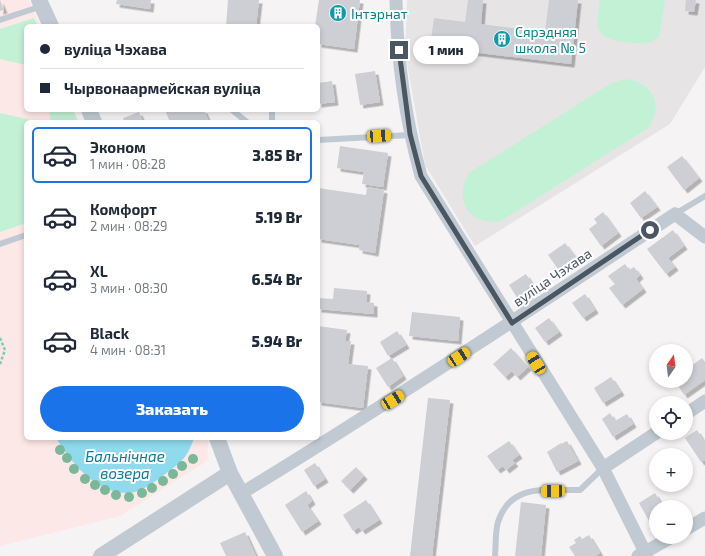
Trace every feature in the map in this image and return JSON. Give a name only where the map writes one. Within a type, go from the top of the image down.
[{"type":"street","points":[[396,0],[397,36],[410,134],[421,176],[603,468],[643,555],[661,544]]},
{"type":"street","points":[[40,3],[50,24]]},
{"type":"street","points":[[675,214],[705,237]]},
{"type":"street","name":"вуліца Чэхава","points":[[242,493],[367,416],[512,323],[675,214]]},
{"type":"street","points":[[693,409],[705,401]]},
{"type":"street","points":[[603,468],[649,438]]},
{"type":"street","points":[[218,440],[230,473],[275,556]]},
{"type":"street","points":[[101,556],[230,473]]},
{"type":"street","points":[[693,525],[705,518]]},
{"type":"lane","points":[[0,20],[40,3]]},
{"type":"lane","points":[[234,112],[244,120]]},
{"type":"lane","points":[[320,140],[410,134]]},
{"type":"lane","points":[[675,214],[705,196]]},
{"type":"lane","points":[[0,244],[24,236]]},
{"type":"lane","points":[[495,556],[498,522],[511,499],[526,492],[580,490],[603,468]]},
{"type":"path","points":[[0,338],[5,350],[0,364]]},
{"type":"shaded area","points":[[0,0],[29,0],[39,24],[24,24],[24,112],[75,112],[78,120],[24,120],[24,440],[208,440],[207,461],[120,516],[0,546]]},
{"type":"shaded area","points":[[407,0],[705,0],[705,67],[670,124],[475,246],[425,165],[405,52]]},
{"type":"green space","points":[[600,0],[665,0],[659,37],[651,42],[640,43],[618,41],[605,36],[601,33],[597,25]]},
{"type":"green space","points":[[34,18],[37,24],[24,24],[24,65],[0,59],[0,29]]},
{"type":"green space","points":[[624,79],[642,84],[653,96],[655,111],[648,128],[501,221],[490,222],[473,216],[463,202],[462,193],[464,183],[469,173],[610,84]]},
{"type":"green space","points":[[49,112],[74,112],[77,120],[51,120]]},
{"type":"green space","points":[[0,113],[31,120],[24,120],[24,224],[0,232]]},
{"type":"water","name":"Бальнічнае возера","points":[[57,440],[193,440],[186,456],[170,471],[143,489],[135,492],[122,493],[99,485],[88,477],[70,458]]},
{"type":"building","points":[[0,0],[4,10],[0,11]]},
{"type":"building","points":[[117,0],[151,0],[150,9],[116,4]]},
{"type":"building","points":[[228,0],[259,0],[256,24],[226,24]]},
{"type":"building","name":"Інтэрнат","points":[[319,0],[360,0],[354,49],[320,44],[320,24],[315,24]]},
{"type":"building","name":"Сярэдняя школа № 5","points":[[468,0],[483,0],[481,24],[545,32],[549,0],[578,0],[571,64],[430,47],[434,18],[465,22]]},
{"type":"building","points":[[686,0],[696,0],[694,12],[685,11]]},
{"type":"building","points":[[375,71],[380,102],[360,105],[355,74]]},
{"type":"building","points":[[332,81],[335,102],[320,104],[320,83]]},
{"type":"building","points":[[139,112],[142,120],[124,120],[123,118]]},
{"type":"building","points":[[166,112],[205,112],[208,120],[169,120]]},
{"type":"building","points":[[340,146],[388,153],[383,187],[362,184],[364,172],[337,168]]},
{"type":"building","points":[[682,156],[699,178],[684,190],[667,167]]},
{"type":"building","points":[[367,187],[384,190],[375,253],[359,250],[360,245],[320,239],[320,188],[366,195]]},
{"type":"building","points":[[645,191],[657,207],[641,218],[630,203]]},
{"type":"building","points":[[603,212],[618,233],[601,246],[589,229],[597,223],[594,219]]},
{"type":"building","points":[[673,230],[684,246],[668,258],[675,267],[666,274],[647,249]]},
{"type":"building","points":[[565,243],[578,260],[561,273],[548,255]]},
{"type":"building","points":[[625,264],[629,270],[634,267],[640,275],[636,279],[643,289],[622,305],[609,288],[615,284],[608,276]]},
{"type":"building","points":[[526,274],[533,285],[526,289],[530,295],[520,302],[509,285]]},
{"type":"building","points":[[334,288],[367,291],[366,302],[374,303],[374,314],[320,309],[320,298],[333,299]]},
{"type":"building","points":[[585,294],[595,310],[583,318],[572,303]]},
{"type":"building","points":[[412,312],[460,317],[458,341],[409,336]]},
{"type":"building","points":[[549,318],[559,332],[545,342],[535,328]]},
{"type":"building","points":[[320,326],[347,330],[345,341],[351,341],[348,364],[368,366],[363,408],[320,402]]},
{"type":"building","points":[[397,331],[406,345],[388,356],[380,342]]},
{"type":"building","points":[[511,348],[528,367],[517,377],[512,371],[505,377],[493,364]]},
{"type":"building","points":[[392,358],[403,376],[388,387],[376,368]]},
{"type":"building","points":[[702,358],[705,362],[705,380],[684,395],[680,388],[693,388],[693,365]]},
{"type":"building","points":[[611,377],[621,392],[603,403],[594,388]]},
{"type":"building","points":[[428,398],[450,400],[432,556],[410,556]]},
{"type":"building","points":[[610,413],[615,421],[627,414],[633,424],[613,437],[602,419]]},
{"type":"building","points":[[697,430],[705,443],[705,460],[701,462],[686,440],[693,440],[693,433]]},
{"type":"building","points":[[509,441],[519,455],[512,460],[515,463],[506,470],[503,466],[497,470],[487,456]]},
{"type":"building","points":[[567,441],[578,461],[557,472],[547,452]]},
{"type":"building","points":[[315,463],[325,479],[314,486],[304,470]]},
{"type":"building","points":[[356,467],[364,476],[350,490],[341,481]]},
{"type":"building","points":[[306,491],[312,501],[307,505],[318,521],[302,532],[285,505]]},
{"type":"building","points":[[655,493],[659,500],[649,500],[649,521],[639,503]]},
{"type":"building","points":[[366,500],[379,520],[362,531],[359,527],[353,531],[343,515]]},
{"type":"building","points":[[521,502],[546,505],[541,556],[515,556]]},
{"type":"building","points":[[245,532],[256,556],[226,556],[220,543]]},
{"type":"building","points":[[589,535],[600,553],[595,556],[575,556],[569,547],[576,543],[574,540],[580,536],[582,539]]},
{"type":"place","name":"Інтэрнат","points":[[338,13]]},
{"type":"place","name":"Сярэдняя школа № 5","points":[[502,39]]},
{"type":"route","points":[[399,50],[410,134],[421,176],[512,323],[650,230]]}]
